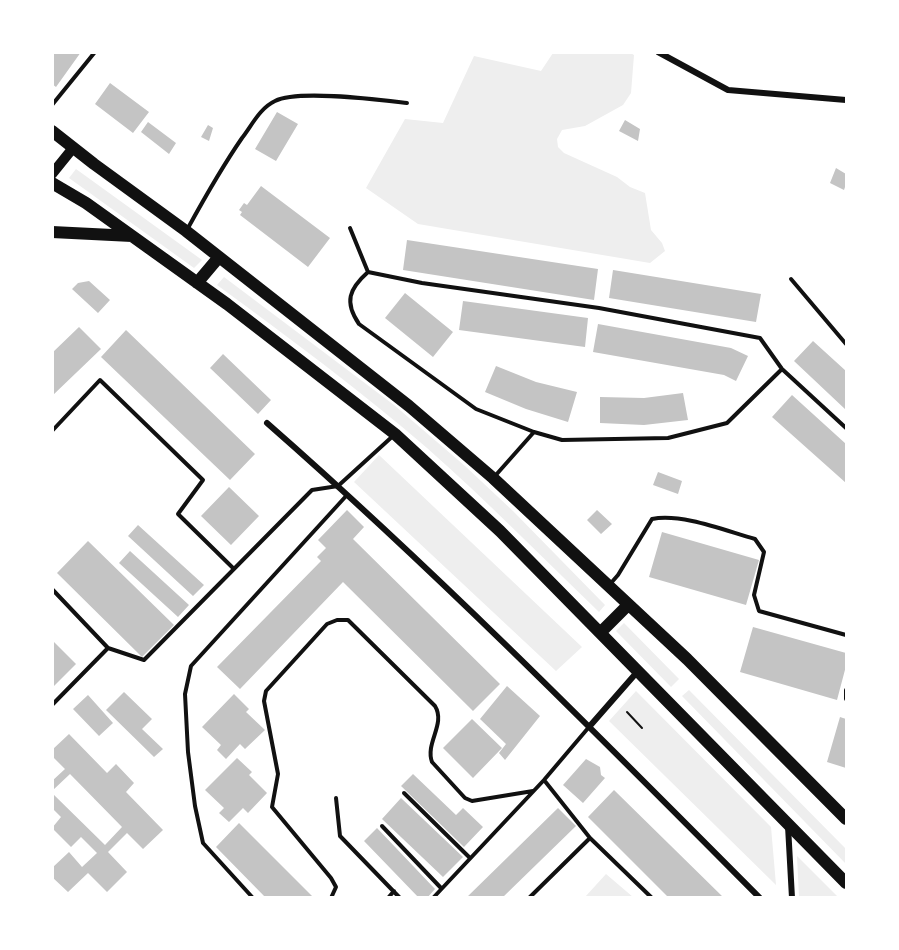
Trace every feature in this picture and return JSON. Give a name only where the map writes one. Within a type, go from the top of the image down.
[{"type":"main road","points":[[52,131],[186,231],[409,406],[493,478],[704,676],[846,819]]},
{"type":"main road","points":[[52,174],[73,148]]},
{"type":"main road","points":[[52,183],[133,236],[395,434],[500,531],[846,883]]},
{"type":"main road","points":[[52,232],[133,236]]},
{"type":"main road","points":[[197,283],[219,257]]},
{"type":"main road","points":[[601,632],[628,605]]},
{"type":"street","points":[[658,52],[728,90],[846,99]]},
{"type":"street","points":[[267,423],[348,494],[589,727],[760,897]]},
{"type":"street","points":[[589,727],[639,671]]},
{"type":"street","points":[[788,824],[792,897]]},
{"type":"lane","points":[[52,105],[95,52]]},
{"type":"lane","points":[[186,231],[216,176],[261,112],[277,100],[300,96],[343,97],[407,103]]},
{"type":"lane","points":[[350,228],[368,272]]},
{"type":"lane","points":[[368,272],[422,283],[599,308],[760,338],[782,369],[846,428]]},
{"type":"lane","points":[[368,272],[351,290],[349,302],[359,324],[476,409],[534,432],[562,440],[668,438],[727,423],[782,369]]},
{"type":"lane","points":[[791,279],[846,344]]},
{"type":"lane","points":[[52,431],[100,380],[203,480],[178,514],[233,568]]},
{"type":"lane","points":[[493,478],[534,432]]},
{"type":"lane","points":[[52,589],[108,648],[144,660],[312,490],[338,486],[395,434]]},
{"type":"lane","points":[[253,897],[203,843],[195,806],[188,752],[185,694],[191,666],[348,494]]},
{"type":"lane","points":[[608,586],[618,575],[652,519],[667,518],[692,522],[756,539],[764,552],[754,596],[759,611],[846,635]]},
{"type":"lane","points":[[331,897],[336,887],[331,878],[272,807],[278,774],[264,701],[266,691],[327,624],[337,620],[348,620],[435,705],[439,713],[430,755],[432,762],[465,798],[472,801],[533,791]]},
{"type":"lane","points":[[52,705],[108,648]]},
{"type":"lane","points":[[846,690],[846,699]]},
{"type":"lane","points":[[433,897],[544,780],[589,727]]},
{"type":"lane","points":[[544,780],[590,838],[652,897]]},
{"type":"lane","points":[[404,793],[470,858]]},
{"type":"lane","points":[[336,798],[340,836],[400,897]]},
{"type":"lane","points":[[382,826],[441,888]]},
{"type":"lane","points":[[529,897],[590,838]]},
{"type":"lane","points":[[388,897],[394,891]]},
{"type":"path","points":[[627,712],[642,728]]},
{"type":"shaded area","points":[[629,52],[634,55],[631,93],[623,105],[585,126],[562,130],[557,139],[558,147],[564,153],[617,177],[630,187],[645,193],[651,230],[662,243],[665,251],[650,263],[418,224],[366,188],[405,119],[443,123],[474,56],[541,71],[553,53]]},
{"type":"shaded area","points":[[76,169],[202,260],[194,268],[69,178]]},
{"type":"shaded area","points":[[224,277],[394,405],[465,466],[513,511],[605,605],[599,612],[492,508],[402,426],[217,285]]},
{"type":"shaded area","points":[[379,455],[582,647],[556,671],[354,482]]},
{"type":"shaded area","points":[[624,623],[679,679],[671,687],[616,631]]},
{"type":"shaded area","points":[[689,690],[846,849],[846,864],[682,696]]},
{"type":"shaded area","points":[[636,691],[771,827],[776,885],[609,721]]},
{"type":"shaded area","points":[[797,856],[838,897],[799,897]]},
{"type":"shaded area","points":[[606,874],[633,897],[585,897]]},
{"type":"building","points":[[52,52],[81,52],[56,87],[52,84]]},
{"type":"building","points":[[110,83],[149,112],[133,133],[95,104]]},
{"type":"building","points":[[277,112],[298,124],[276,161],[255,149]]},
{"type":"building","points":[[625,120],[640,129],[638,141],[619,131]]},
{"type":"building","points":[[148,122],[176,143],[169,154],[141,132]]},
{"type":"building","points":[[208,125],[213,128],[209,141],[201,137]]},
{"type":"building","points":[[836,168],[846,174],[844,190],[830,183]]},
{"type":"building","points":[[261,186],[330,238],[308,267],[240,215],[242,212],[239,210],[244,203],[247,205]]},
{"type":"building","points":[[407,240],[598,269],[594,300],[403,270]]},
{"type":"building","points":[[613,270],[761,294],[756,322],[609,298]]},
{"type":"building","points":[[89,281],[110,300],[98,313],[72,289],[78,283]]},
{"type":"building","points":[[405,293],[453,332],[433,357],[385,318]]},
{"type":"building","points":[[463,301],[588,318],[585,347],[459,330]]},
{"type":"building","points":[[598,324],[731,348],[748,356],[736,381],[724,375],[593,352]]},
{"type":"building","points":[[79,327],[101,349],[52,396],[52,353]]},
{"type":"building","points":[[126,330],[255,454],[230,480],[101,357]]},
{"type":"building","points":[[813,341],[846,371],[846,410],[794,361]]},
{"type":"building","points":[[223,354],[271,400],[258,414],[210,368]]},
{"type":"building","points":[[496,366],[536,382],[577,392],[568,422],[526,409],[485,392]]},
{"type":"building","points":[[683,393],[688,420],[644,425],[600,423],[600,397],[644,398]]},
{"type":"building","points":[[792,395],[846,444],[846,483],[772,417]]},
{"type":"building","points":[[658,472],[682,481],[678,494],[653,485]]},
{"type":"building","points":[[229,487],[259,516],[231,545],[201,516]]},
{"type":"building","points":[[347,510],[364,527],[353,539],[500,684],[473,711],[343,582],[240,689],[217,667],[321,561],[317,557],[326,548],[318,540]]},
{"type":"building","points":[[597,510],[612,524],[601,534],[587,520]]},
{"type":"building","points":[[138,525],[204,585],[193,596],[128,536]]},
{"type":"building","points":[[662,532],[759,560],[746,605],[649,577]]},
{"type":"building","points":[[88,541],[174,625],[142,657],[57,573]]},
{"type":"building","points":[[130,551],[189,605],[178,617],[119,563]]},
{"type":"building","points":[[753,627],[846,653],[846,666],[837,700],[740,672]]},
{"type":"building","points":[[52,640],[76,664],[54,686],[52,685]]},
{"type":"building","points":[[507,686],[540,716],[505,760],[499,753],[506,744],[480,719]]},
{"type":"building","points":[[124,692],[152,719],[142,729],[163,749],[154,757],[106,710]]},
{"type":"building","points":[[234,694],[249,709],[246,712],[265,730],[245,749],[240,744],[226,759],[217,750],[221,745],[202,727]]},
{"type":"building","points":[[88,695],[113,723],[99,736],[73,709]]},
{"type":"building","points":[[840,717],[846,719],[846,768],[827,762]]},
{"type":"building","points":[[472,719],[502,748],[473,778],[443,748]]},
{"type":"building","points":[[69,734],[107,773],[116,764],[134,783],[126,792],[163,830],[143,849],[127,833],[108,852],[127,872],[107,892],[88,873],[68,892],[52,877],[52,868],[69,852],[82,867],[97,853],[81,837],[71,847],[52,828],[61,817],[52,808],[52,793],[105,845],[122,827],[70,774],[52,791],[52,781],[65,769],[52,756],[52,750]]},
{"type":"building","points":[[237,758],[252,772],[249,775],[267,793],[248,813],[243,808],[229,822],[219,813],[224,808],[205,790]]},
{"type":"building","points":[[586,759],[600,767],[601,775],[605,778],[583,803],[563,785]]},
{"type":"building","points":[[413,774],[456,815],[463,808],[483,827],[464,847],[401,786]]},
{"type":"building","points":[[614,790],[724,898],[669,898],[588,817]]},
{"type":"building","points":[[401,798],[463,857],[443,877],[382,819]]},
{"type":"building","points":[[558,808],[576,826],[502,898],[466,898]]},
{"type":"building","points":[[239,823],[314,898],[266,898],[216,847]]},
{"type":"building","points":[[377,828],[435,889],[427,898],[419,898],[364,841]]}]
